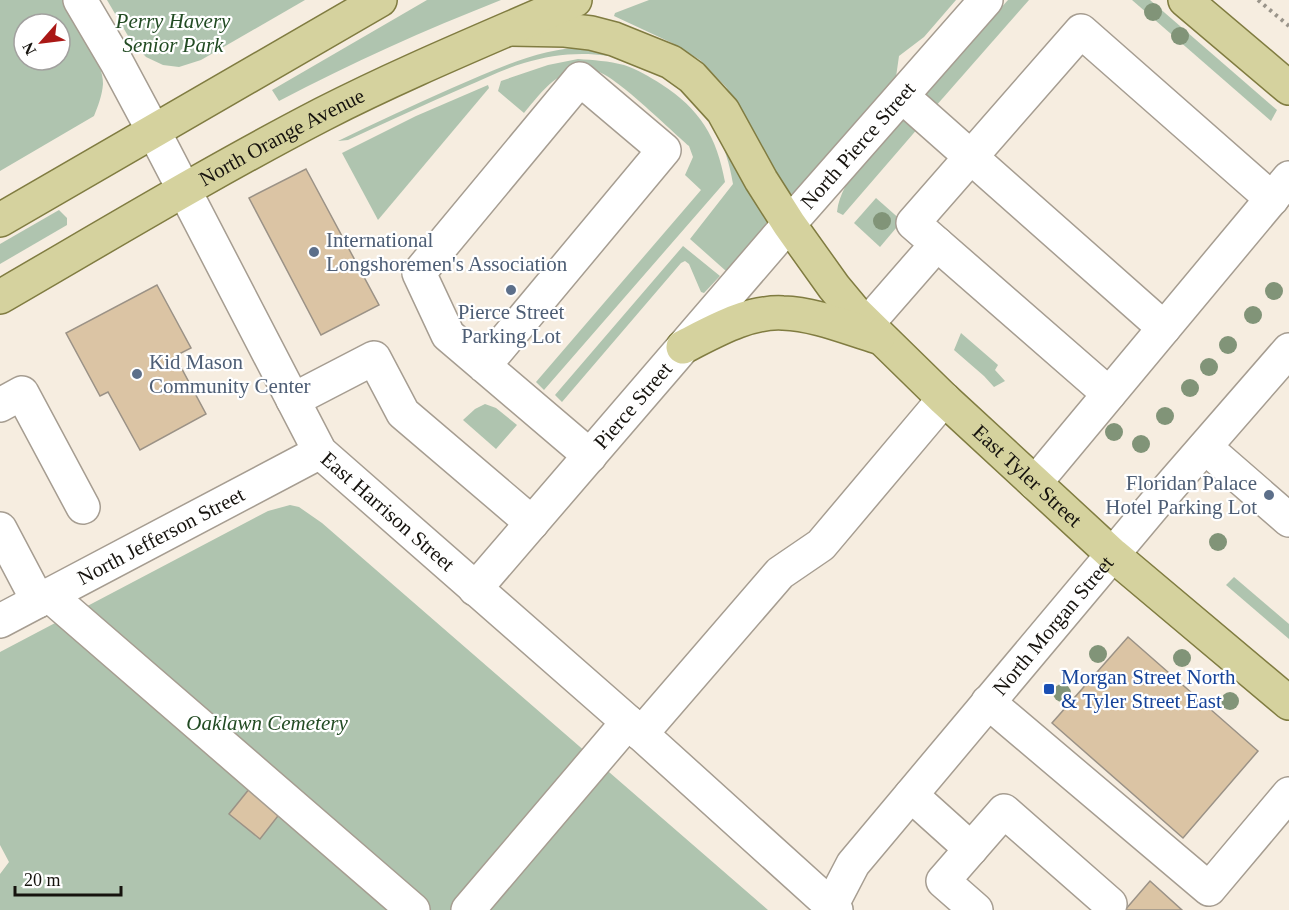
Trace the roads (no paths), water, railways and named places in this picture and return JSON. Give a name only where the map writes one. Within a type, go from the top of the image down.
[{"type":"main road","points":[[0,220],[380,0]]},
{"type":"main road","name":"North Orange Avenue","points":[[0,297],[184,190],[323,114],[402,76],[575,0]]},
{"type":"main road","points":[[1185,0],[1289,88]]},
{"type":"main road","name":"East Tyler Street","points":[[511,29],[591,33],[634,46],[671,62],[692,77],[723,111],[761,180],[834,287],[874,331],[1113,555],[1289,703]]},
{"type":"main road","points":[[683,347],[726,325],[752,317],[782,312],[874,331]]},
{"type":"street","name":"East Harrison Street","points":[[80,0],[154,132],[320,452],[634,728],[832,909]]},
{"type":"street","name":"North Pierce Street","points":[[789,224],[986,0]]},
{"type":"street","points":[[1035,483],[1164,328],[1280,188],[1081,31],[913,223],[1109,394]]},
{"type":"street","points":[[484,366],[664,150],[580,79],[419,273],[448,335],[484,366],[590,456]]},
{"type":"street","points":[[902,96],[1164,328]]},
{"type":"street","name":"Pierce Street","points":[[475,589],[789,224]]},
{"type":"street","points":[[874,331],[937,244]]},
{"type":"street","name":"North Morgan Street","points":[[832,909],[853,864],[988,702],[1289,350]]},
{"type":"street","points":[[293,400],[374,358],[403,413],[532,523]]},
{"type":"street","points":[[0,405],[22,393],[83,507]]},
{"type":"street","points":[[468,910],[634,728],[780,573],[821,545],[944,399]]},
{"type":"street","points":[[1205,447],[1289,520]]},
{"type":"street","name":"North Jefferson Street","points":[[0,621],[320,452]]},
{"type":"street","points":[[0,530],[44,598],[414,910]]},
{"type":"street","points":[[988,702],[1209,889],[1289,794]]},
{"type":"street","points":[[911,795],[971,849]]},
{"type":"street","points":[[976,910],[943,881],[1004,812],[1110,904]]},
{"type":"place","name":"International Longshoremen's Association","points":[[314,252]]},
{"type":"place","name":"Pierce Street Parking Lot","points":[[511,290]]},
{"type":"place","name":"Kid Mason Community Center","points":[[137,374]]},
{"type":"place","name":"Floridan Palace Hotel Parking Lot","points":[[1269,495]]},
{"type":"place","name":"Morgan Street North & Tyler Street East","points":[[1049,689]]},
{"type":"park label","name":"Perry Havery Senior Park","points":[[173,33]]},
{"type":"park label","name":"Oaklawn Cemetery","points":[[267,723]]}]
